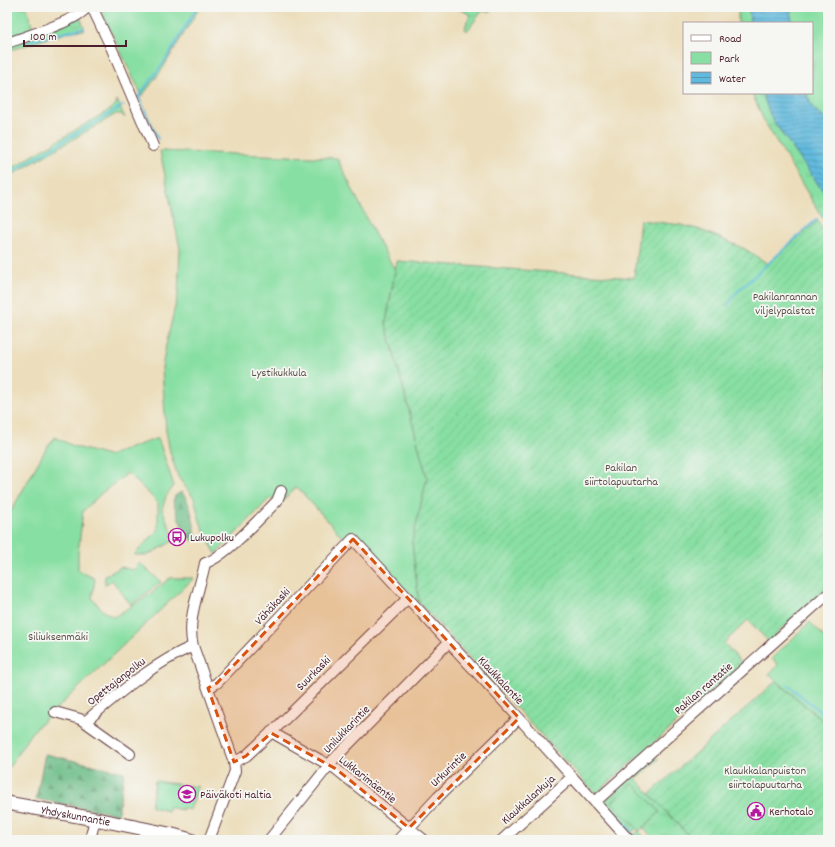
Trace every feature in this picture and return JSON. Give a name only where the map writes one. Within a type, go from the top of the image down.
[{"type":"main road","name":"Yhdyskunnantie","points":[[7,803],[95,819],[191,840]]},
{"type":"street","points":[[7,43],[61,23],[84,12],[87,7]]},
{"type":"street","points":[[92,7],[111,47],[153,146]]},
{"type":"street","points":[[210,840],[235,770],[234,762],[193,646],[190,636],[190,629],[205,563],[212,562],[224,553],[277,501],[281,491]]},
{"type":"street","name":"Klaukkalantie","points":[[352,539],[519,718],[630,840]]},
{"type":"street","name":"Vähäkaski","points":[[208,688],[217,684],[352,539]]},
{"type":"street","name":"Pakilan rantatie","points":[[595,802],[828,594]]},
{"type":"street","name":"Suurkaski","points":[[234,762],[246,756],[408,598]]},
{"type":"street","name":"Unilukkarintie","points":[[269,840],[329,765],[448,643]]},
{"type":"street","name":"Opettajanpolku","points":[[55,712],[80,719],[85,722],[114,697],[155,666],[193,646]]},
{"type":"street","name":"Urkurintie","points":[[398,840],[438,797],[519,718]]},
{"type":"street","points":[[85,722],[130,754]]},
{"type":"street","name":"Lukkarimäentie","points":[[271,732],[336,769],[424,840]]},
{"type":"street","name":"Klaukkalankuja","points":[[502,840],[572,777]]},
{"type":"street","points":[[90,840],[95,819]]},
{"type":"highlighted area","points":[[353,539],[519,718],[409,828],[336,769],[271,733],[246,756],[234,762],[208,688],[217,683]]},
{"type":"green space","points":[[7,7],[27,7],[33,30],[7,39]]},
{"type":"green space","points":[[99,7],[200,7],[161,71],[142,96]]},
{"type":"green space","points":[[455,7],[495,7],[490,12],[482,11],[467,31],[465,29],[467,21],[471,15]]},
{"type":"green space","points":[[738,7],[749,7],[750,22],[738,22]]},
{"type":"green space","points":[[790,7],[828,7],[828,122],[812,107],[806,94],[813,94],[813,22],[792,22]]},
{"type":"green space","points":[[80,17],[85,30],[72,31],[7,51],[7,45]]},
{"type":"green space","points":[[752,94],[762,94],[772,119],[828,198],[828,227],[763,119]]},
{"type":"green space","points":[[117,100],[125,118],[121,114],[116,114],[7,178],[7,171],[111,109],[116,104]]},
{"type":"green space","name":"Lystikukkula","points":[[160,151],[337,158],[375,235],[395,270],[386,323],[427,478],[412,542],[419,603],[353,535],[344,539],[297,487],[280,503],[270,498],[216,554],[205,534],[194,498],[178,477],[170,452],[166,431],[162,368],[178,294],[180,249]]},
{"type":"green space","name":"Pakilan siirtolapuutarha","points":[[640,220],[681,225],[701,230],[745,249],[768,264],[818,220],[828,242],[828,588],[768,641],[748,620],[724,643],[743,664],[596,794],[419,603],[412,542],[427,478],[386,323],[397,261],[634,278]]},
{"type":"green space","name":"Siliuksenmäki","points":[[55,437],[73,446],[108,456],[158,438],[174,486],[166,496],[162,509],[175,540],[148,555],[134,555],[158,530],[158,503],[128,473],[103,492],[83,511],[78,554],[78,570],[95,579],[92,598],[103,611],[114,617],[146,597],[170,578],[194,578],[31,733],[7,770],[7,518],[47,447]]},
{"type":"green space","points":[[181,492],[187,500],[192,514],[196,539],[194,541],[187,535],[178,517],[173,501],[175,496]]},
{"type":"green space","points":[[140,563],[161,582],[131,605],[112,580],[105,585],[105,576],[121,567],[133,570]]},
{"type":"green space","points":[[810,622],[825,638],[828,636],[828,725],[769,674],[778,665],[772,658]]},
{"type":"green space","name":"Klaukkalanpuiston siirtolapuutarha","points":[[776,681],[828,725],[828,840],[691,840],[691,838],[650,794]]},
{"type":"green space","points":[[45,754],[124,772],[118,814],[36,799]]},
{"type":"green space","points":[[656,757],[659,759],[636,779],[691,838],[691,840],[667,840],[653,838],[643,828],[660,812],[613,802],[637,828],[630,834],[605,804],[608,798]]},
{"type":"green space","points":[[155,781],[198,787],[190,810],[169,807],[168,811],[151,807]]},
{"type":"green space","points":[[633,783],[660,812],[639,831],[612,802]]},
{"type":"green space","points":[[639,831],[648,840],[636,840],[632,836]]},
{"type":"water","points":[[749,7],[790,7],[792,22],[750,22]]},
{"type":"water","points":[[762,94],[806,94],[812,107],[828,122],[828,198],[772,119]]},
{"type":"waterway","points":[[136,98],[140,95],[167,58],[197,7]]},
{"type":"waterway","points":[[25,42],[84,28]]},
{"type":"waterway","points":[[140,96],[140,100],[158,139]]},
{"type":"waterway","points":[[7,175],[124,105]]},
{"type":"waterway","points":[[822,215],[828,210]]},
{"type":"waterway","points":[[727,306],[737,292],[817,219]]},
{"type":"waterway","points":[[788,685],[828,718]]},
{"type":"waterway","points":[[609,806],[632,831]]},
{"type":"waterway","points":[[636,836],[640,840]]},
{"type":"place","name":"Lukupolku","points":[[177,537]]},
{"type":"place","name":"Päiväkoti Haltia","points":[[187,794]]},
{"type":"place","name":"Kerhotalo","points":[[756,811]]},
{"type":"park label","name":"Pakilanrannan viljelypalstat","points":[[785,303]]}]
